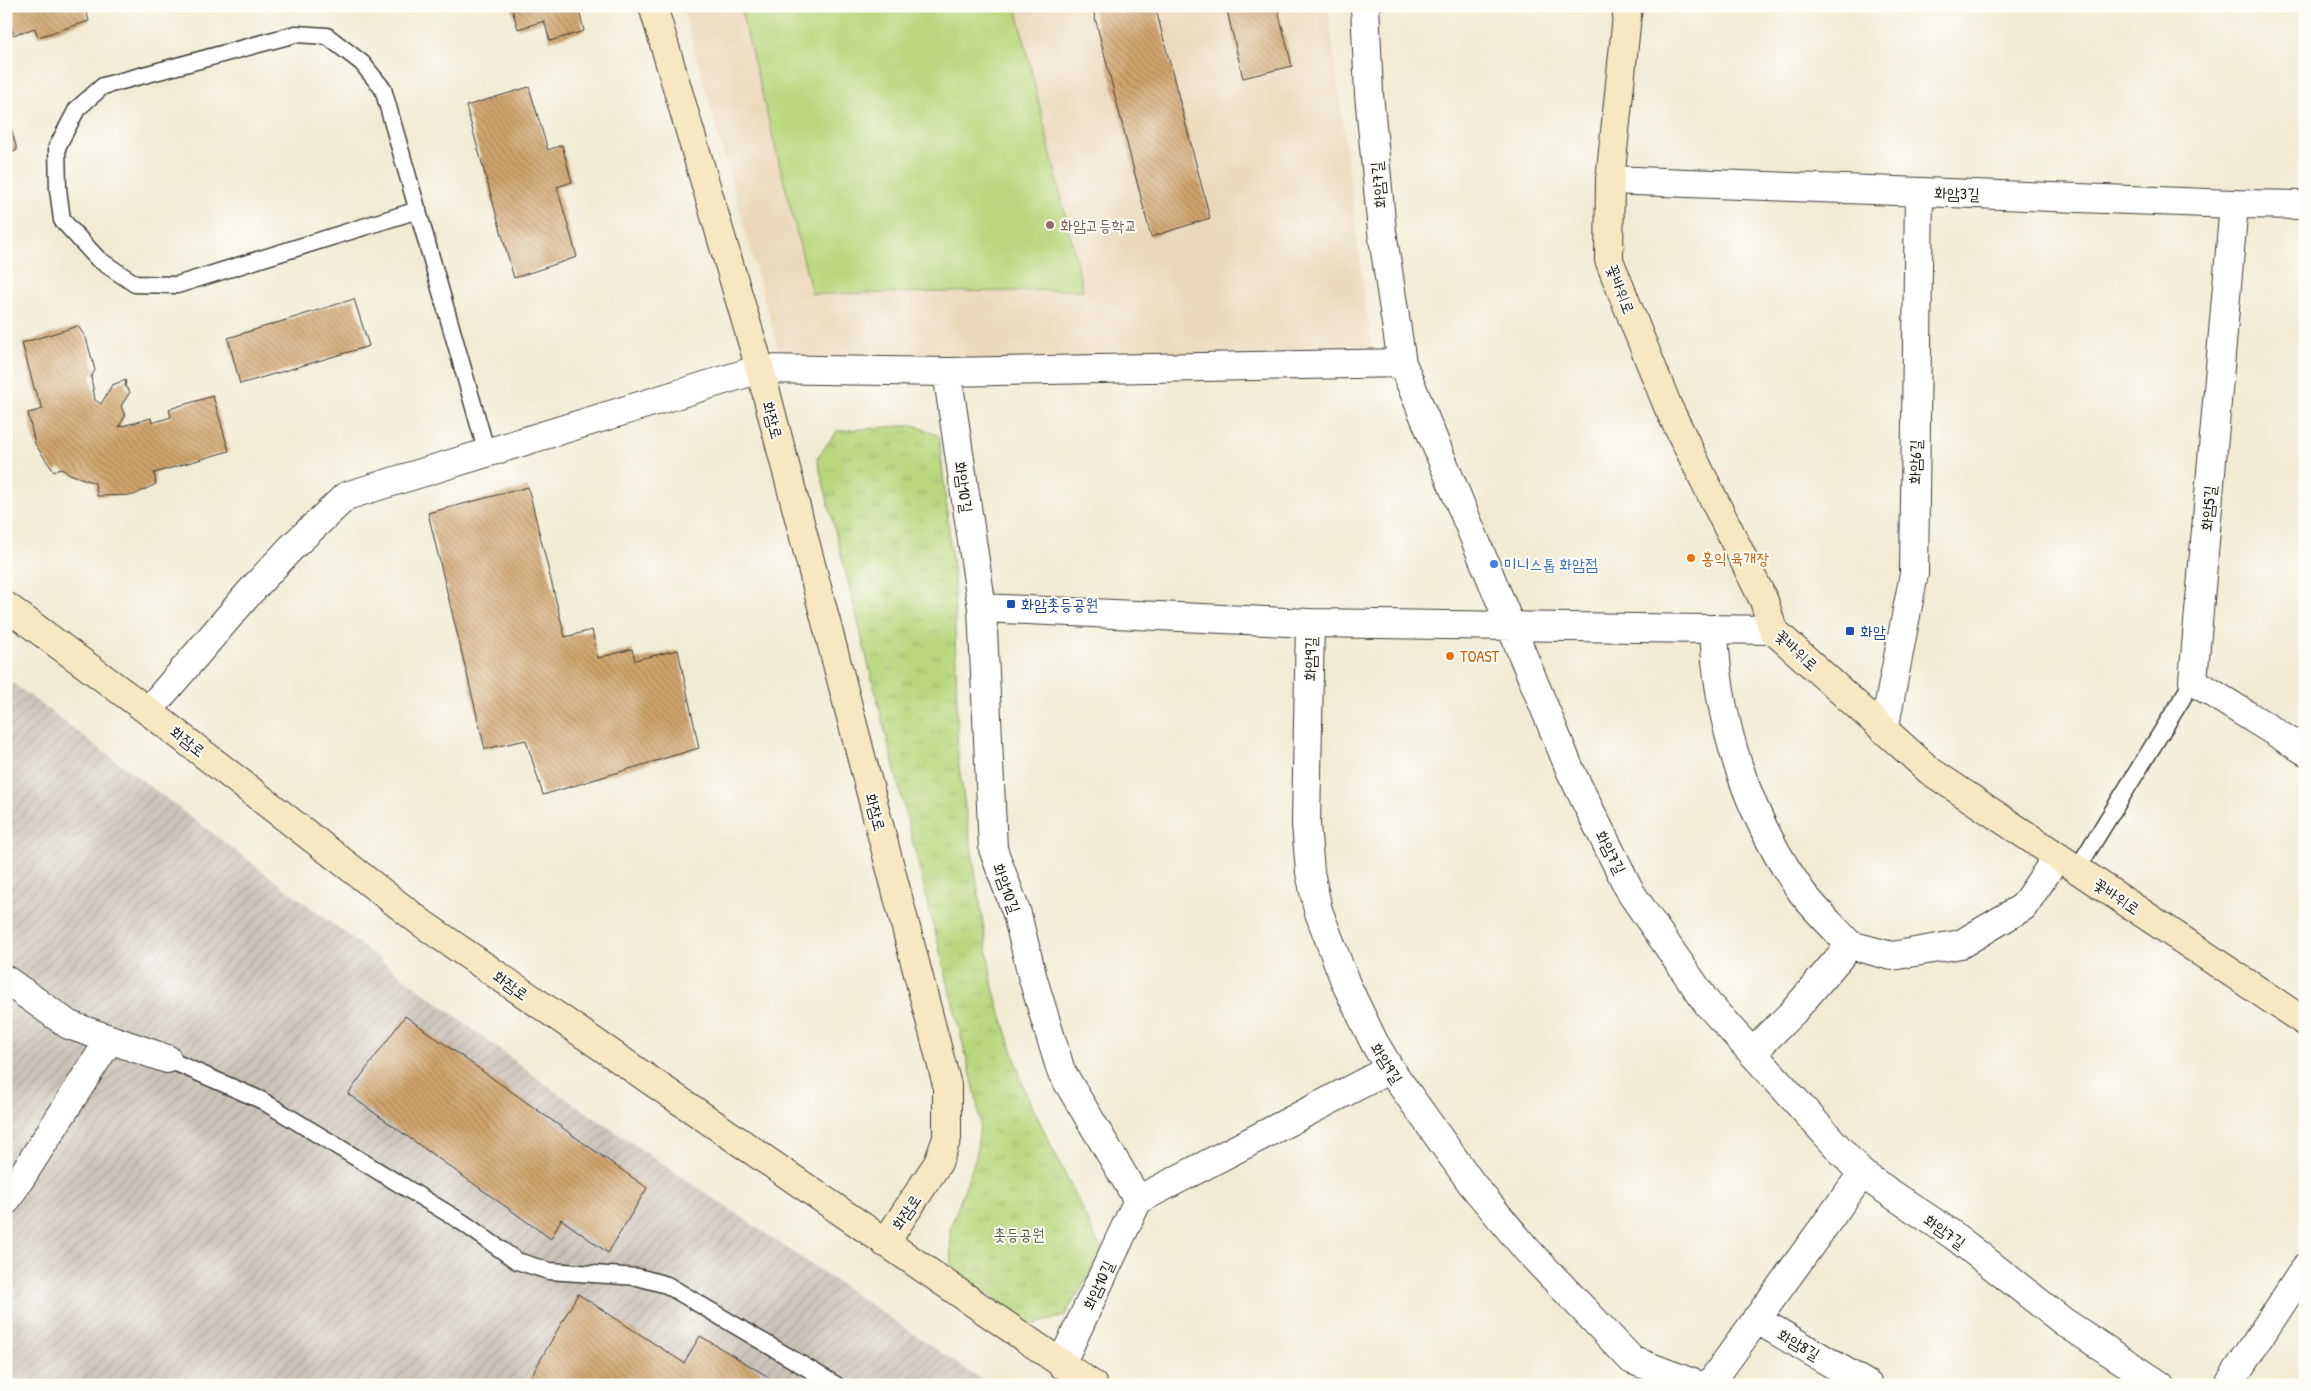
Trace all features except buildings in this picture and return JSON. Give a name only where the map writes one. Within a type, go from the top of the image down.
[{"type":"street","name":"화잠로","points":[[653,6],[760,369],[947,1085],[947,1138],[938,1163],[885,1243]]},
{"type":"street","name":"화암7길","points":[[1365,6],[1369,94],[1382,231],[1402,363],[1571,772],[1631,893],[1707,1003],[1862,1174],[1953,1235],[2064,1322],[2160,1385]]},
{"type":"street","name":"꽃바위로","points":[[1628,6],[1610,180],[1609,260],[1668,407],[1764,601],[1773,630],[1930,771],[2305,1022]]},
{"type":"street","name":"화암3길","points":[[1610,180],[2234,204],[2305,205]]},
{"type":"street","name":"화암6길","points":[[1884,730],[1914,574],[1919,192]]},
{"type":"street","name":"화암5길","points":[[2193,681],[2234,204]]},
{"type":"street","points":[[148,711],[250,592],[291,548],[346,496],[760,369],[947,372],[1402,363]]},
{"type":"street","name":"화암10길","points":[[947,372],[982,608],[992,849],[1017,914],[1033,979],[1061,1071],[1138,1200],[1061,1364]]},
{"type":"street","name":"화잠로","points":[[6,606],[148,711],[423,924],[1093,1385]]},
{"type":"street","points":[[982,608],[1310,623],[1773,630]]},
{"type":"street","name":"화암9길","points":[[1310,623],[1306,824],[1310,872],[1318,910],[1346,984],[1374,1042],[1390,1068],[1478,1192],[1527,1250],[1632,1360],[1698,1385]]},
{"type":"street","points":[[1714,629],[1715,657],[1734,758],[1763,826],[1801,891],[1850,945],[1892,956],[1961,944],[2023,907],[2067,863]]},
{"type":"street","points":[[2193,681],[2305,751]]},
{"type":"street","points":[[1752,1053],[1793,1012],[1850,945]]},
{"type":"street","points":[[6,980],[69,1025],[167,1059]]},
{"type":"street","points":[[6,1201],[110,1039]]},
{"type":"street","points":[[1138,1200],[1390,1068]]},
{"type":"street","points":[[1709,1385],[1862,1174]]},
{"type":"street","points":[[2228,1385],[2305,1268]]},
{"type":"street","name":"화암8길","points":[[1756,1319],[1868,1385]]},
{"type":"lane","points":[[418,210],[177,285],[134,284],[98,259],[62,220],[58,189],[57,146],[77,109],[103,86],[296,34],[327,36],[362,63],[383,89],[418,210],[487,453]]},
{"type":"lane","points":[[2067,863],[2193,681]]},
{"type":"lane","points":[[167,1059],[261,1100],[462,1222],[517,1261],[549,1271],[638,1277],[667,1285],[836,1385]]},
{"type":"shaded area","name":"화암고등학교","points":[[682,6],[1328,6],[1371,346],[1363,361],[789,363],[777,344]]},
{"type":"shaded area","points":[[6,678],[552,1089],[989,1385],[6,1385]]},
{"type":"green space","points":[[740,6],[1016,6],[1083,290],[812,294]]},
{"type":"green space","name":"촛등공원","points":[[914,425],[939,436],[954,578],[958,760],[993,988],[1025,1091],[1103,1253],[1064,1316],[1032,1325],[951,1267],[950,1229],[976,1157],[980,1124],[976,1096],[817,458],[837,431]]},
{"type":"place","name":"화암고등학교","points":[[1050,225]]},
{"type":"place","name":"홍익 육개장","points":[[1691,558]]},
{"type":"place","name":"미니스톱 화암점","points":[[1494,564]]},
{"type":"place","name":"화암촛등공원","points":[[1011,604]]},
{"type":"place","name":"화암","points":[[1850,631]]},
{"type":"place","name":"TOAST","points":[[1450,656]]}]
